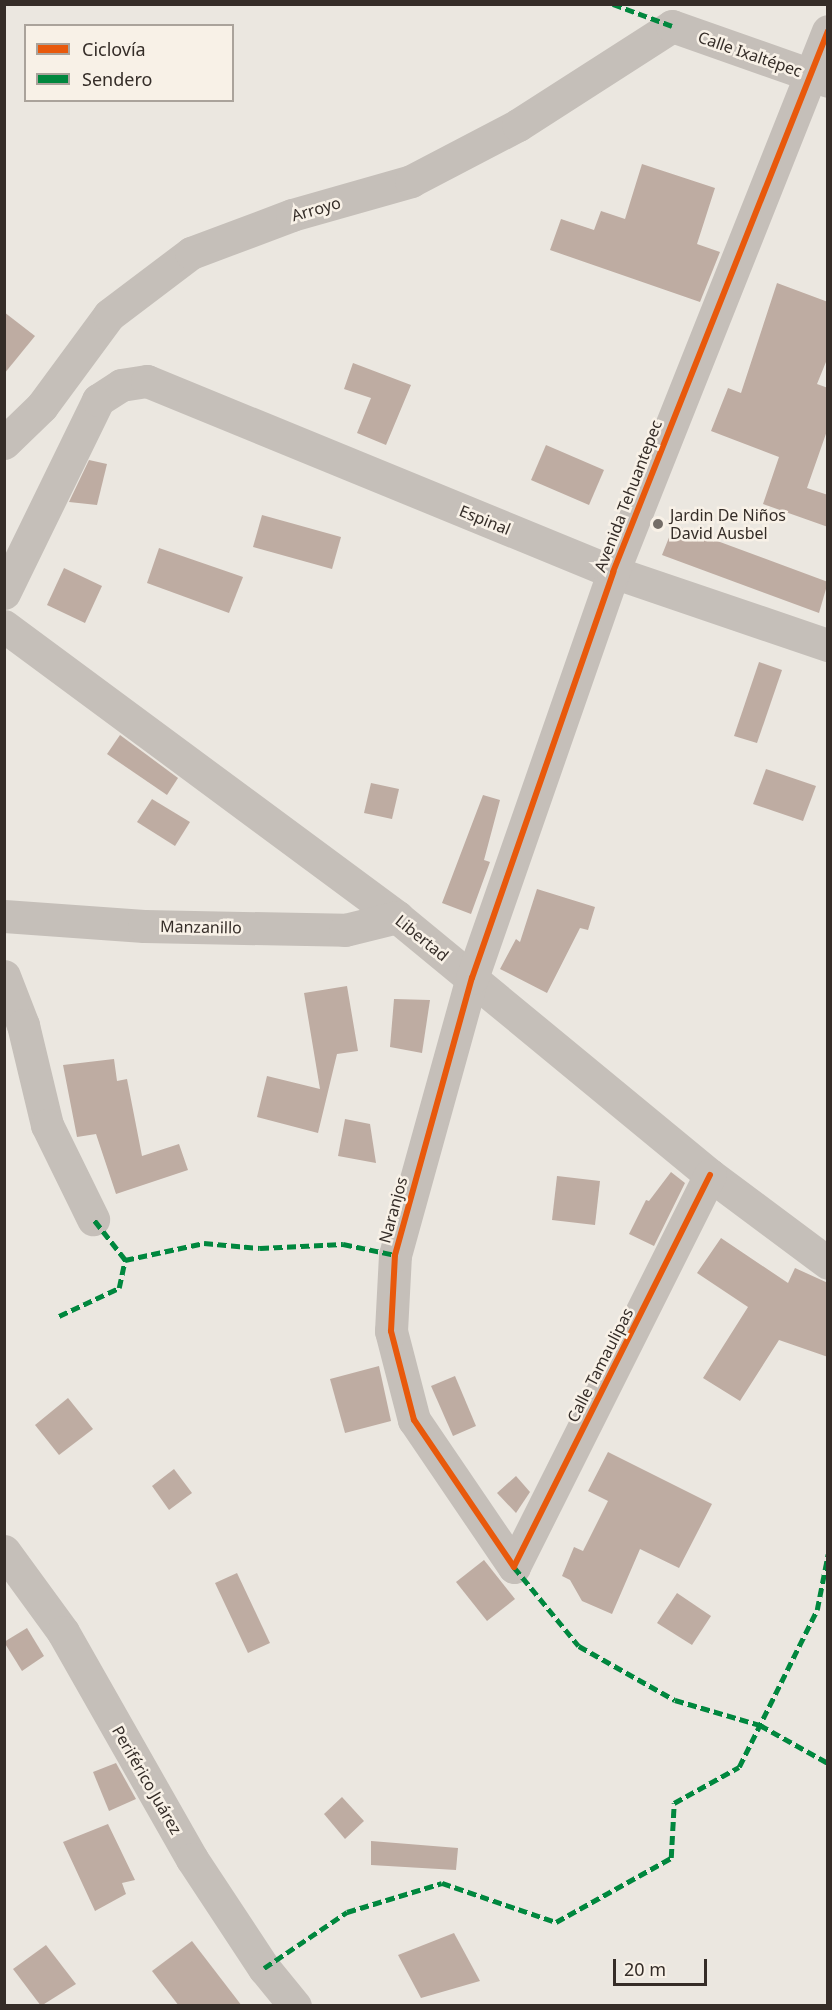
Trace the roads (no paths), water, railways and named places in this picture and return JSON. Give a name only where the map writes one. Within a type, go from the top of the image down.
[{"type":"street","name":"Calle Ixaltépec","points":[[672,26],[819,78]]},
{"type":"street","name":"Arroyo","points":[[4,443],[42,406],[109,315],[191,253],[291,215],[411,182],[518,125],[672,26]]},
{"type":"street","name":"Avenida Tehuantepec","points":[[472,978],[613,572],[819,78],[828,31]]},
{"type":"street","name":"Espinal","points":[[4,593],[98,400],[121,385],[147,381],[613,572],[828,645]]},
{"type":"street","name":"Libertad","points":[[4,626],[397,917],[710,1175],[828,1263]]},
{"type":"street","name":"Manzanillo","points":[[4,916],[144,926],[345,930],[397,917]]},
{"type":"street","points":[[4,976],[22,1025],[47,1125],[93,1219]]},
{"type":"street","name":"Naranjos","points":[[472,978],[395,1255],[391,1330],[414,1420],[514,1567]]},
{"type":"street","name":"Calle Tamaulipas","points":[[514,1567],[710,1175]]},
{"type":"street","name":"Periférico Juárez","points":[[4,1551],[63,1632],[192,1858],[264,1968],[295,2006]]},
{"type":"place","name":"Jardin De Niños David Ausbel","points":[[658,524]]}]
